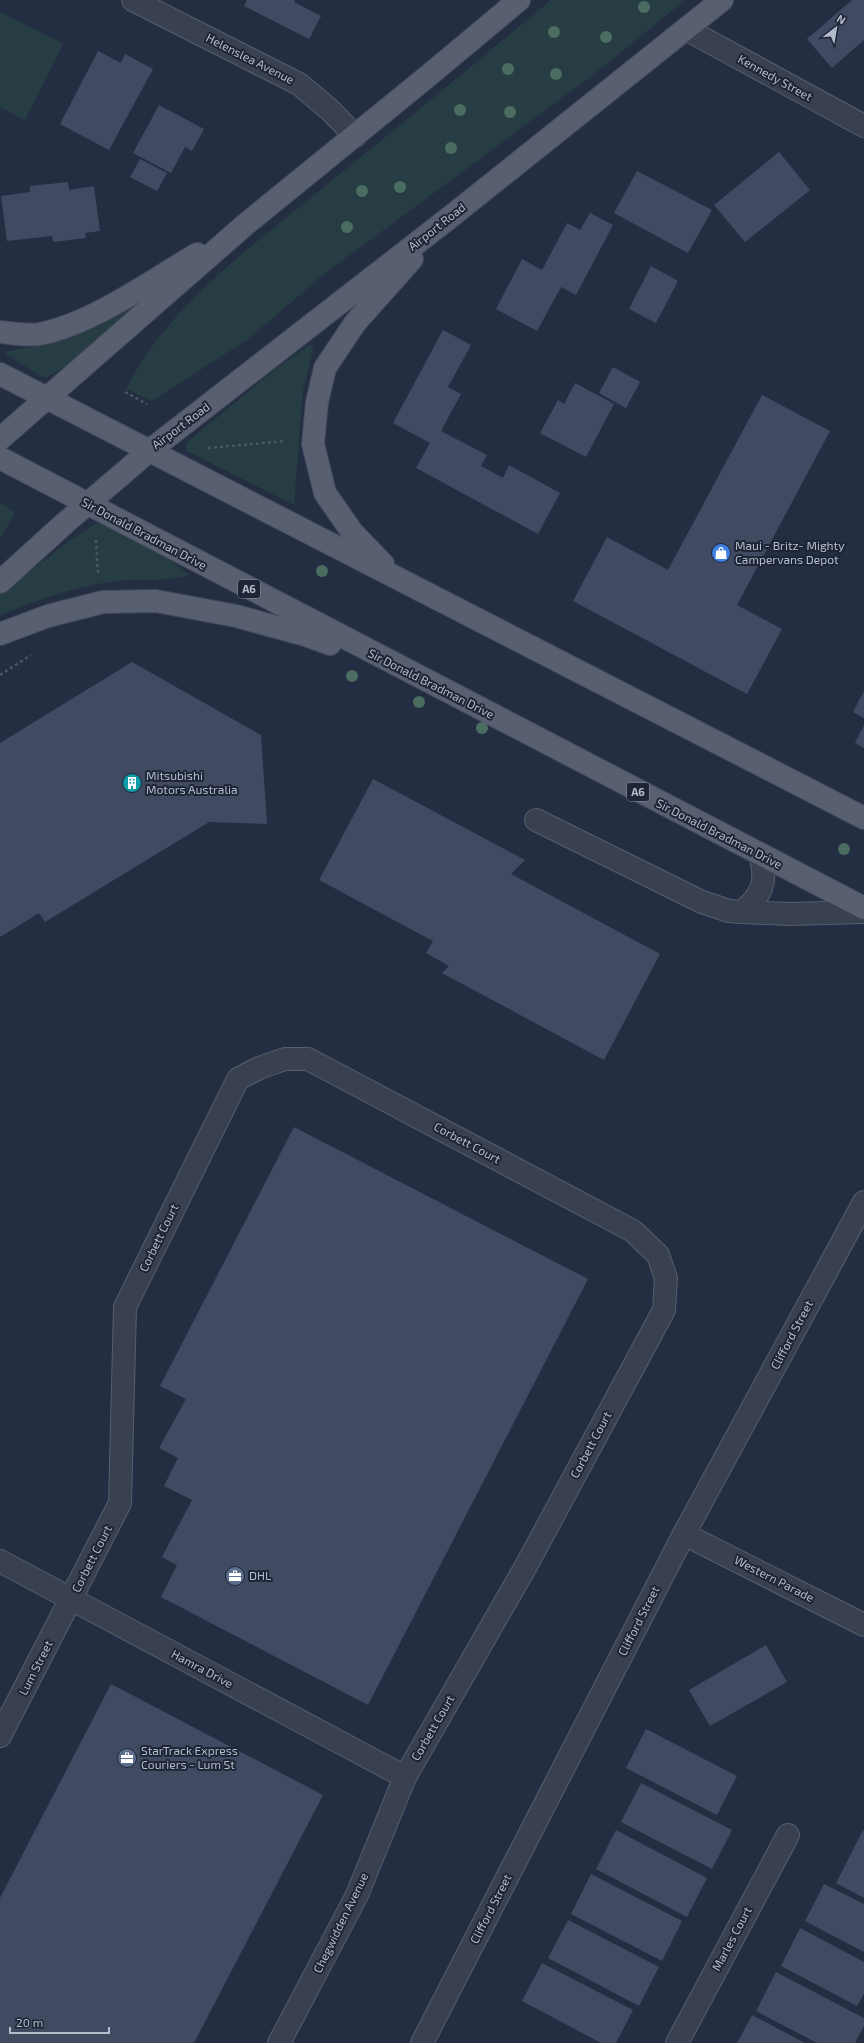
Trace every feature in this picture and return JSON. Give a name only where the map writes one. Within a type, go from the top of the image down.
[{"type":"main road","points":[[0,439],[246,224],[519,0]]},
{"type":"main road","name":"Airport Road","points":[[0,582],[86,504],[149,451],[449,218],[722,0]]},
{"type":"main road","points":[[396,577],[352,532],[325,493],[313,444],[317,402],[325,368],[355,323],[449,218]]},
{"type":"main road","points":[[0,332],[38,334],[69,326],[124,297],[246,224]]},
{"type":"main road","points":[[0,374],[864,818]]},
{"type":"main road","name":"Sir Donald Bradman Drive","points":[[0,458],[412,674],[864,908]]},
{"type":"main road","points":[[0,634],[48,616],[103,602],[156,601],[236,616],[298,633],[412,674]]},
{"type":"street","name":"Helenslea Avenue","points":[[133,0],[299,84],[330,110],[355,136]]},
{"type":"street","name":"Kennedy Street","points":[[686,29],[864,126]]},
{"type":"street","points":[[536,820],[702,902],[730,911],[790,914],[864,912]]},
{"type":"street","points":[[741,912],[751,905],[764,882],[765,869],[760,855]]},
{"type":"street","name":"Corbett Court","points":[[71,1599],[120,1503],[125,1307],[238,1079],[259,1068],[285,1059],[308,1059],[633,1231],[658,1255],[666,1278],[664,1310],[526,1566],[404,1777]]},
{"type":"street","name":"Clifford Street","points":[[422,2043],[684,1534],[864,1202]]},
{"type":"street","name":"Western Parade","points":[[684,1534],[864,1625]]},
{"type":"street","name":"Hamra Drive","points":[[0,1561],[404,1777]]},
{"type":"street","name":"Lum Street","points":[[0,1736],[71,1599]]},
{"type":"street","name":"Chegwidden Avenue","points":[[279,2043],[357,1895],[404,1777]]},
{"type":"street","name":"Marles Court","points":[[677,2043],[788,1836]]},
{"type":"path","points":[[125,392],[147,404]]},
{"type":"path","points":[[202,451],[208,448],[291,441],[313,444]]},
{"type":"path","points":[[96,536],[98,579]]},
{"type":"green space","points":[[551,0],[685,0],[593,75],[323,275],[247,340],[152,401],[126,389],[144,358],[166,329],[190,302],[217,276],[245,251]]},
{"type":"green space","points":[[0,12],[63,44],[25,120],[0,107]]},
{"type":"green space","points":[[133,307],[137,310],[92,348],[47,378],[40,376],[5,353],[56,342],[76,335],[105,323]]},
{"type":"green space","points":[[309,345],[314,347],[303,391],[294,505],[187,451],[186,443],[274,370]]},
{"type":"green space","points":[[0,502],[15,513],[0,539]]},
{"type":"green space","points":[[98,522],[165,556],[189,575],[172,579],[118,581],[88,586],[44,599],[0,615],[0,595],[66,543]]},
{"type":"building","points":[[247,0],[295,0],[294,2],[321,16],[309,39],[244,6]]},
{"type":"building","points":[[852,0],[864,0],[864,40],[832,68],[807,39]]},
{"type":"building","points":[[98,51],[121,63],[125,54],[153,69],[109,150],[60,124]]},
{"type":"building","points":[[159,105],[204,129],[192,151],[185,147],[171,173],[133,153]]},
{"type":"building","points":[[779,152],[810,190],[745,242],[714,205]]},
{"type":"building","points":[[140,159],[167,173],[157,191],[130,177]]},
{"type":"building","points":[[637,171],[712,210],[688,253],[614,213]]},
{"type":"building","points":[[68,182],[69,190],[94,186],[100,231],[85,233],[86,238],[53,242],[52,236],[7,241],[1,196],[30,192],[30,186]]},
{"type":"building","points":[[590,213],[613,225],[576,295],[561,287],[537,331],[496,309],[522,259],[542,270],[567,223],[580,230]]},
{"type":"building","points":[[651,266],[678,281],[656,323],[629,309]]},
{"type":"building","points":[[443,330],[471,345],[448,387],[461,394],[441,431],[487,455],[481,466],[503,478],[509,465],[560,493],[538,534],[416,468],[430,443],[393,423]]},
{"type":"building","points":[[613,367],[640,382],[626,408],[599,393]]},
{"type":"building","points":[[575,383],[614,404],[586,457],[540,433],[558,400],[564,404]]},
{"type":"building","name":"Maui - Britz- Mighty Campervans Depot","points":[[762,395],[830,431],[737,605],[782,629],[747,694],[573,601],[607,537],[668,570]]},
{"type":"building","name":"Mitsubishi Motors Australia","points":[[132,662],[261,735],[267,824],[209,822],[45,922],[39,913],[0,937],[0,743]]},
{"type":"building","points":[[864,691],[864,718],[853,712]]},
{"type":"building","points":[[864,725],[864,748],[855,743]]},
{"type":"building","points":[[373,779],[525,860],[511,874],[660,954],[604,1060],[442,973],[449,966],[426,953],[433,941],[319,880]]},
{"type":"building","points":[[294,1127],[588,1279],[368,1705],[161,1597],[177,1565],[162,1557],[192,1500],[164,1486],[178,1458],[159,1448],[186,1399],[160,1386]]},
{"type":"building","points":[[766,1645],[787,1682],[710,1726],[689,1690]]},
{"type":"building","points":[[111,1684],[323,1795],[194,2043],[0,2043],[0,1898]]},
{"type":"building","points":[[646,1729],[737,1776],[717,1815],[626,1768]]},
{"type":"building","points":[[641,1783],[732,1830],[712,1869],[621,1822]]},
{"type":"building","points":[[616,1830],[707,1878],[687,1917],[596,1869]]},
{"type":"building","points":[[863,1830],[864,1831],[864,1898],[836,1883]]},
{"type":"building","points":[[591,1874],[682,1921],[662,1961],[571,1914]]},
{"type":"building","points":[[824,1884],[864,1904],[864,1952],[805,1921]]},
{"type":"building","points":[[568,1920],[659,1967],[639,2006],[548,1958]]},
{"type":"building","points":[[800,1928],[864,1962],[864,1994],[857,2006],[781,1966]]},
{"type":"building","points":[[542,1963],[633,2010],[616,2043],[601,2043],[522,2001]]},
{"type":"building","points":[[776,1972],[864,2018],[864,2026],[855,2043],[817,2043],[756,2011]]},
{"type":"building","points":[[752,2015],[805,2043],[737,2043]]},
{"type":"place","name":"Maui - Britz- Mighty Campervans Depot","points":[[721,553]]},
{"type":"place","name":"Mitsubishi Motors Australia","points":[[132,783]]},
{"type":"place","name":"DHL","points":[[235,1576]]},
{"type":"place","name":"StarTrack Express Couriers - Lum St","points":[[127,1758]]}]
